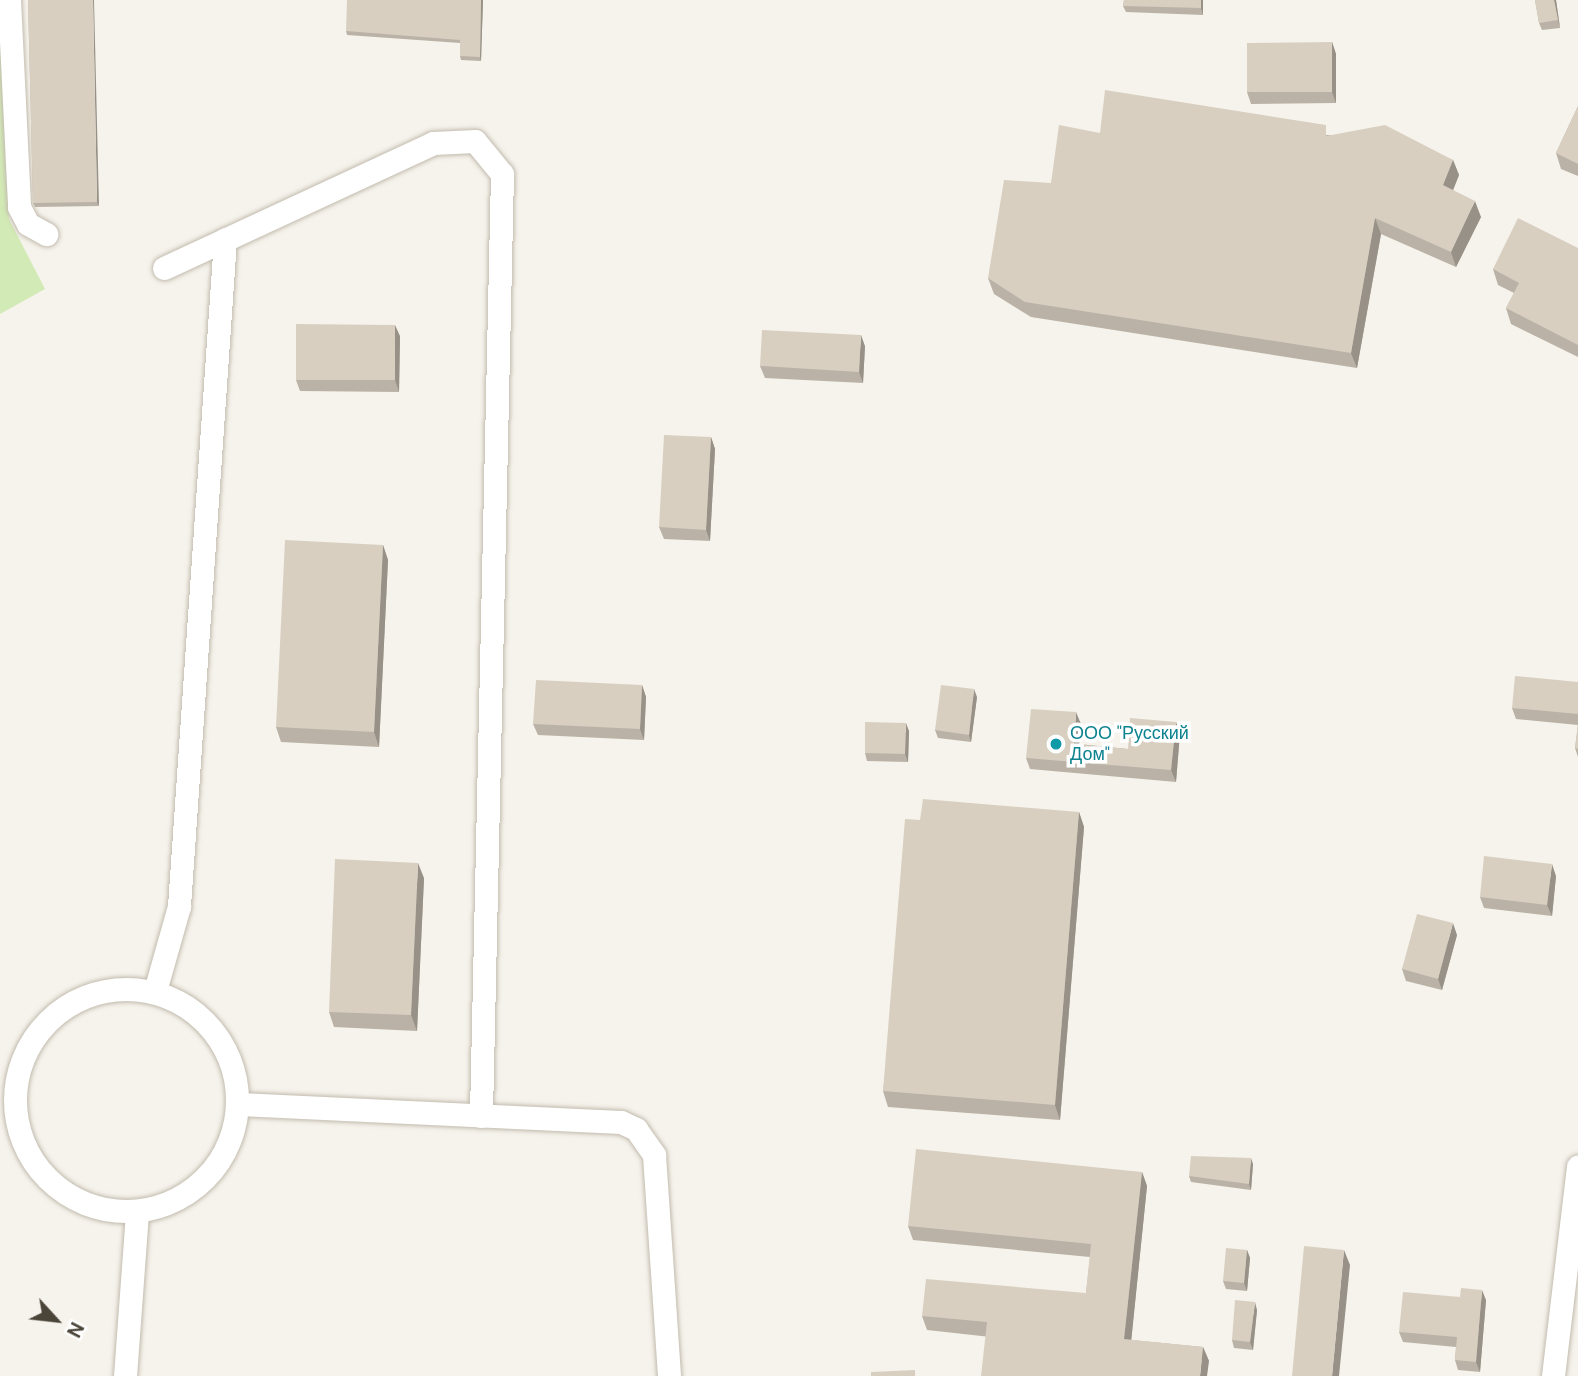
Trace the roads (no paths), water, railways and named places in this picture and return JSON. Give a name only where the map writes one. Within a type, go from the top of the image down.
[{"type":"street","points":[[9,0],[19,207],[28,224],[46,234]]},
{"type":"street","points":[[164,268],[454,137],[475,141],[502,174],[481,1115]]},
{"type":"street","points":[[155,991],[179,906],[225,240]]},
{"type":"street","points":[[111,989],[155,991],[200,1014],[230,1055],[239,1104],[227,1150],[197,1187],[137,1212],[99,1209],[64,1193],[33,1161],[16,1120],[17,1075],[36,1034],[68,1004],[111,989]]},
{"type":"street","points":[[239,1104],[621,1122],[647,1140],[656,1171],[669,1376]]},
{"type":"street","points":[[1553,1376],[1578,1166]]},
{"type":"street","points":[[125,1376],[137,1212]]},
{"type":"place","name":"ООО \"Русский Дом\"","points":[[1056,744]]}]
